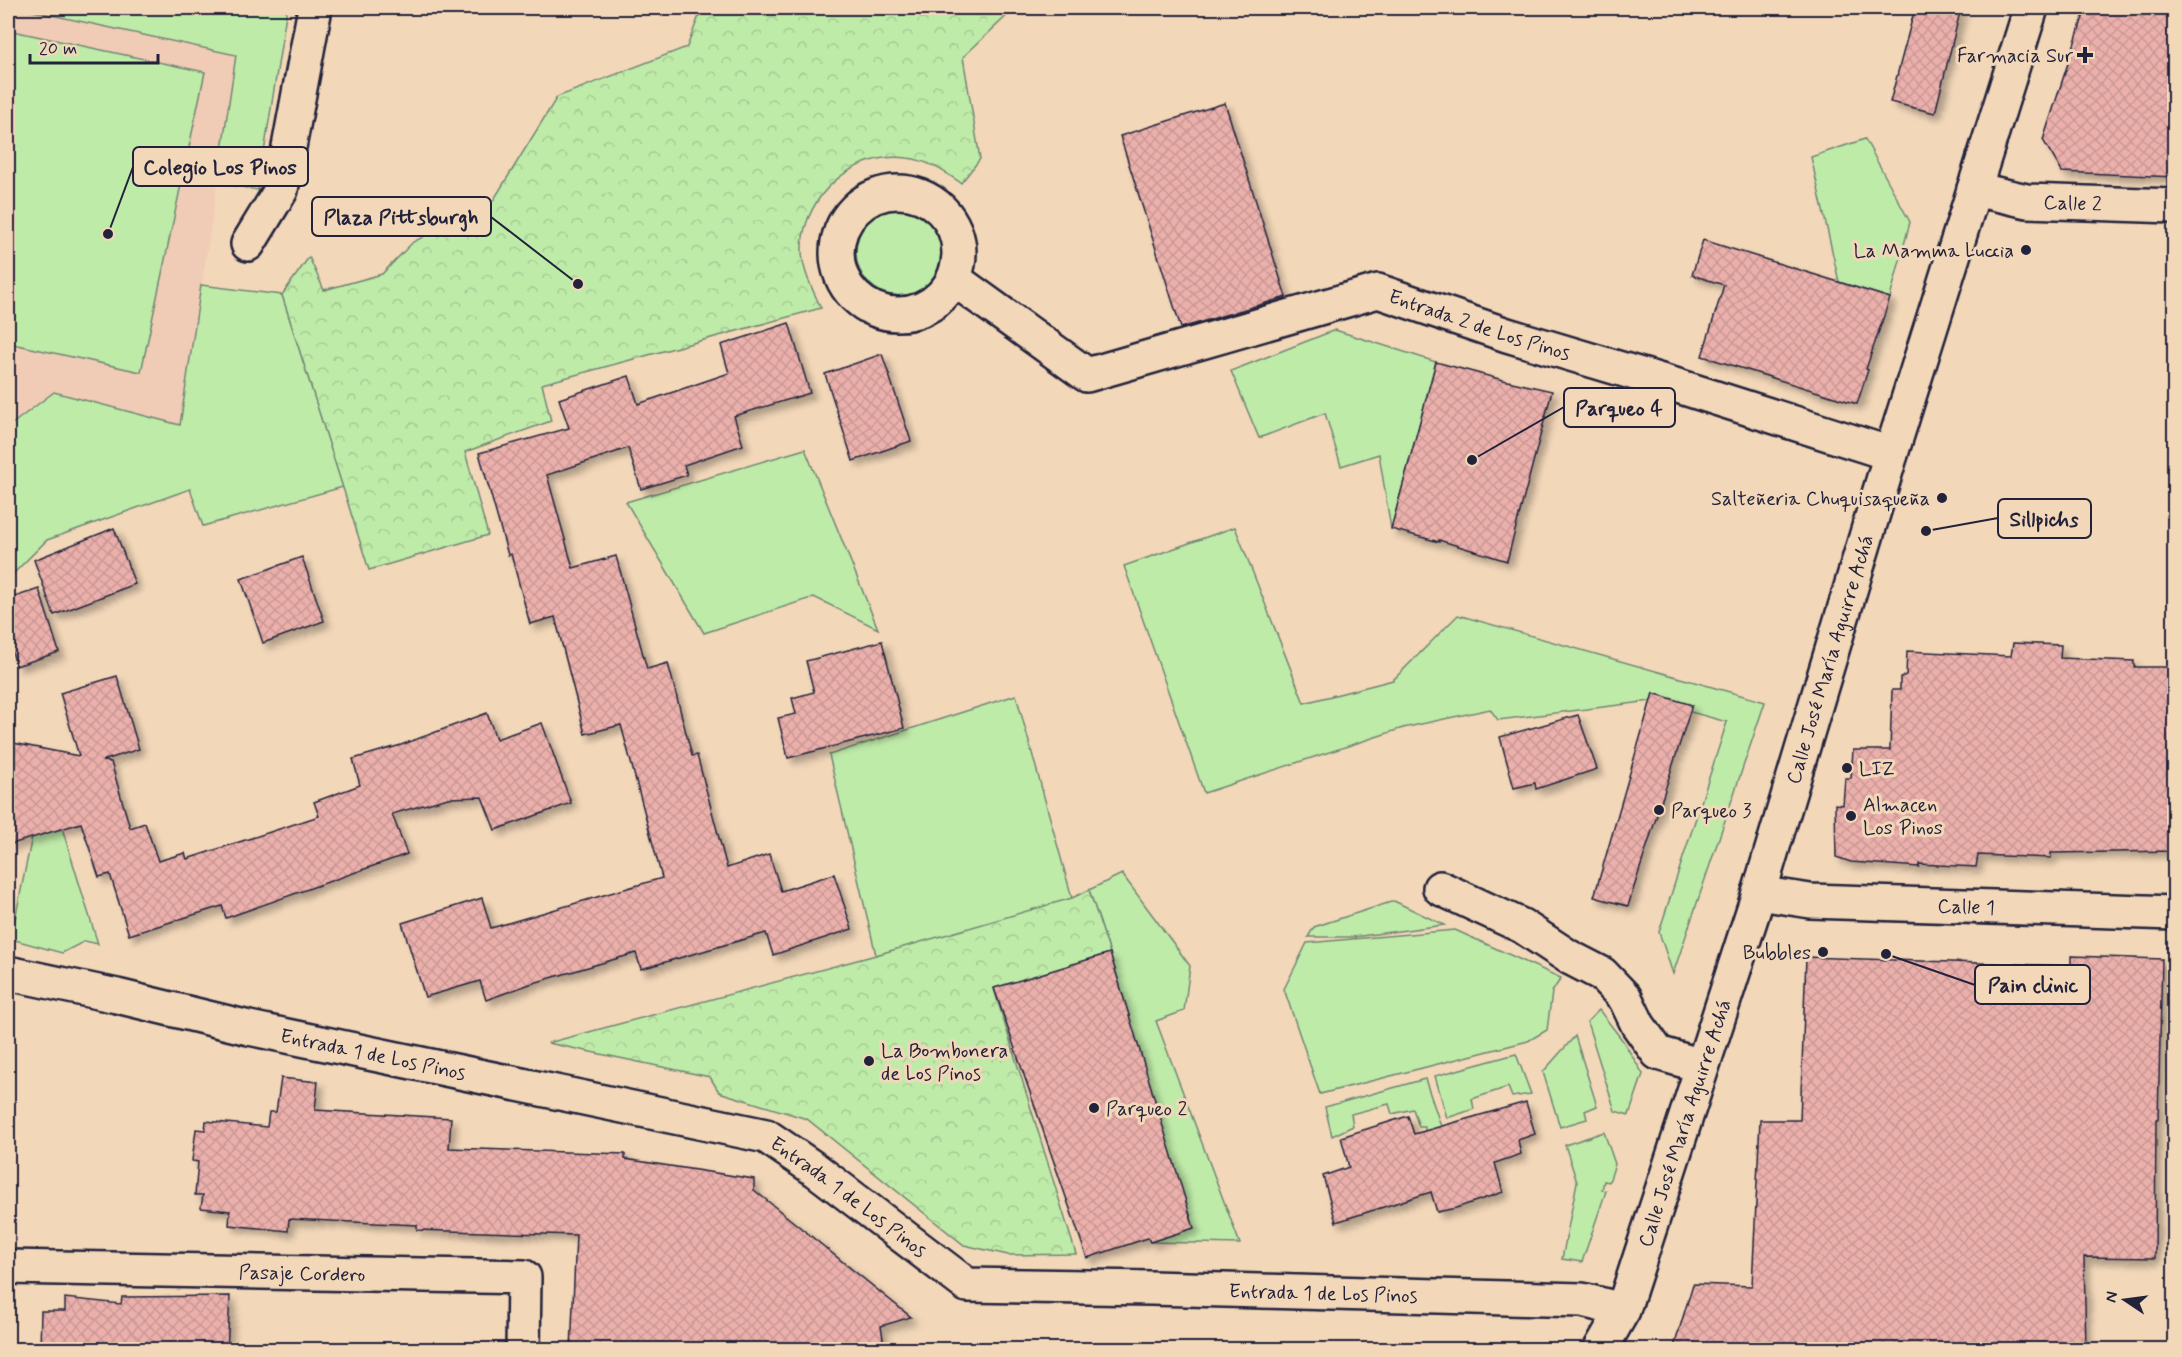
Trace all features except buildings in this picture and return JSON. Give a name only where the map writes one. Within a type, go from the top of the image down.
[{"type":"street","points":[[248,244],[281,190],[315,8]]},
{"type":"street","name":"Calle José María Aguirre Achá","points":[[1600,1350],[1623,1310],[1759,893],[1891,454],[2031,8]]},
{"type":"street","name":"Calle 2","points":[[1974,189],[2027,201],[2175,206]]},
{"type":"street","name":"Entrada 2 de Los Pinos","points":[[954,279],[1087,375],[1378,291],[1507,335],[1678,386],[1891,454]]},
{"type":"street","points":[[1440,888],[1522,926],[1569,957],[1602,974],[1625,998],[1638,1025],[1658,1053],[1702,1066]]},
{"type":"street","name":"Calle 1","points":[[1759,893],[1810,901],[2175,913]]},
{"type":"street","name":"Entrada 1 de Los Pinos","points":[[8,973],[117,996],[249,1028],[766,1136],[816,1170],[967,1285],[1582,1300],[1623,1310]]},
{"type":"street","name":"Pasaje Cordero","points":[[8,1267],[524,1277],[523,1350]]},
{"type":"street","name":"Calle José María Aguirre Achá","points":[[1620,1350],[1623,1310]]},
{"type":"shaded area","points":[[8,8],[19,8],[237,55],[180,425],[54,392],[8,427]]},
{"type":"green space","points":[[19,8],[287,8],[258,190],[217,183],[236,55]]},
{"type":"green space","points":[[702,8],[1015,8],[963,57],[980,159],[961,183],[929,164],[915,159],[888,158],[869,161],[852,169],[823,193],[812,209],[805,227],[802,246],[803,263],[821,308],[542,384],[551,421],[465,452],[488,535],[369,570],[282,295],[309,257],[324,290],[382,274],[413,242],[493,201],[557,97],[687,47]]},
{"type":"green space","points":[[8,30],[205,72],[141,372],[8,343]]},
{"type":"green space","points":[[1865,139],[1910,222],[1890,298],[1839,282],[1811,157]]},
{"type":"green space","points":[[900,208],[917,211],[931,221],[941,235],[944,252],[941,269],[931,283],[917,293],[900,296],[883,293],[869,283],[859,269],[856,252],[859,235],[869,221],[883,211]]},
{"type":"green space","points":[[201,285],[282,295],[343,487],[203,526],[190,489],[47,540],[8,579],[8,427],[54,392],[180,425]]},
{"type":"green space","points":[[1335,330],[1436,362],[1391,529],[1379,454],[1341,466],[1325,413],[1259,438],[1231,371]]},
{"type":"green space","points":[[805,449],[878,629],[814,597],[704,633],[626,502]]},
{"type":"green space","points":[[1235,527],[1304,703],[1393,680],[1458,615],[1765,702],[1673,974],[1659,932],[1727,722],[1651,701],[1498,720],[1490,709],[1403,728],[1204,793],[1124,566]]},
{"type":"green space","points":[[1016,695],[1072,898],[1045,911],[876,955],[829,755]]},
{"type":"green space","points":[[45,773],[98,944],[85,941],[62,953],[11,939]]},
{"type":"green space","points":[[1122,874],[1190,966],[1184,1011],[1156,1021],[1240,1244],[1150,1242],[1193,1228],[1089,890]]},
{"type":"green space","points":[[1089,890],[1110,953],[994,989],[1076,1254],[1008,1255],[964,1245],[807,1119],[719,1092],[710,1077],[548,1043],[876,955],[1072,898]]},
{"type":"green space","points":[[1394,901],[1444,925],[1353,937],[1308,937],[1314,927]]},
{"type":"green space","points":[[1455,930],[1561,978],[1552,992],[1547,1030],[1528,1041],[1320,1094],[1284,989],[1307,943]]},
{"type":"green space","points":[[1599,1010],[1623,1041],[1643,1074],[1629,1115],[1615,1111],[1587,1022]]},
{"type":"green space","points":[[1575,1036],[1597,1106],[1585,1111],[1587,1119],[1560,1127],[1543,1072]]},
{"type":"green space","points":[[1516,1054],[1531,1094],[1512,1097],[1508,1087],[1472,1099],[1474,1109],[1447,1118],[1435,1076]]},
{"type":"green space","points":[[1425,1079],[1447,1144],[1425,1136],[1425,1127],[1419,1127],[1413,1109],[1392,1114],[1389,1104],[1351,1114],[1353,1126],[1332,1136],[1325,1107]]},
{"type":"green space","points":[[1604,1132],[1615,1164],[1609,1182],[1604,1181],[1602,1190],[1606,1191],[1582,1262],[1562,1259],[1577,1182],[1565,1145]]},
{"type":"place","name":"Farmacia Sur","points":[[2085,55]]},
{"type":"place","name":"Colegio Los Pinos","points":[[108,234]]},
{"type":"place","name":"La Mamma Luccia","points":[[2026,250]]},
{"type":"place","name":"Plaza Pittsburgh","points":[[578,284]]},
{"type":"place","name":"Parqueo 4","points":[[1472,460]]},
{"type":"place","name":"Salteñeria Chuquisaqueña","points":[[1942,498]]},
{"type":"place","name":"Sillpichs","points":[[1926,531]]},
{"type":"place","name":"LIZ","points":[[1847,768]]},
{"type":"place","name":"Parqueo 3","points":[[1659,810]]},
{"type":"place","name":"Almacen Los Pinos","points":[[1851,816]]},
{"type":"place","name":"Bubbles","points":[[1823,952]]},
{"type":"place","name":"Pain clinic","points":[[1886,954]]},
{"type":"place","name":"La Bombonera de Los Pinos","points":[[869,1061]]},
{"type":"place","name":"Parqueo 2","points":[[1094,1108]]}]
